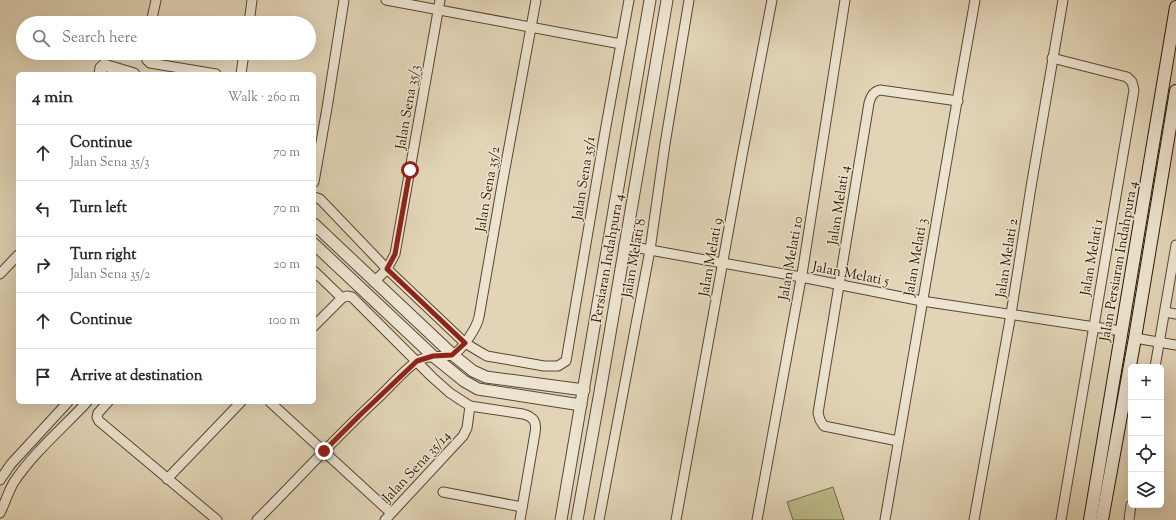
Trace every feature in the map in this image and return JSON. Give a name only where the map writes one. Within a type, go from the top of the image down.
[{"type":"main road","name":"Jalan Persiaran Indahpura 4","points":[[1090,520],[1176,6]]},
{"type":"main road","name":"Jalan Persiaran Indahpura 4","points":[[1102,520],[1135,338],[1176,90]]},
{"type":"street","points":[[153,16],[156,0]]},
{"type":"street","points":[[250,16],[252,0]]},
{"type":"street","points":[[316,171],[344,0]]},
{"type":"street","points":[[386,0],[621,44]]},
{"type":"street","name":"Jalan Sena 35/3","points":[[374,282],[387,269],[395,254],[440,0]]},
{"type":"street","name":"Jalan Sena 35/2","points":[[452,355],[465,343],[478,324],[536,0]]},
{"type":"street","name":"Jalan Sena 35/1","points":[[465,343],[487,356],[544,366],[558,366],[566,361],[629,0]]},
{"type":"street","name":"Persiaran Indahpura 4","points":[[561,520],[650,0]]},
{"type":"street","name":"Persiaran Indahpura 4","points":[[576,520],[600,392],[624,244],[667,0]]},
{"type":"street","name":"Jalan Melati 8","points":[[599,520],[650,250],[665,144],[689,0]]},
{"type":"street","name":"Jalan Melati 9","points":[[676,520],[772,0]]},
{"type":"street","name":"Jalan Melati 10","points":[[756,520],[801,277],[845,0]]},
{"type":"street","name":"Jalan Melati 3","points":[[885,520],[975,0]]},
{"type":"street","name":"Jalan Melati 2","points":[[974,520],[1012,314],[1031,187],[1062,0]]},
{"type":"street","name":"Jalan Melati 1","points":[[1052,58],[1127,77],[1132,82],[1134,90],[1061,520]]},
{"type":"street","points":[[147,60],[150,63],[204,72]]},
{"type":"street","points":[[241,72],[243,60]]},
{"type":"street","points":[[100,72],[101,68],[104,65],[127,72]]},
{"type":"street","name":"Jalan Melati 4","points":[[898,441],[824,426],[818,413],[871,97],[874,92],[880,90],[958,102]]},
{"type":"street","points":[[316,197],[320,199],[387,269],[465,343]]},
{"type":"street","points":[[316,226],[452,355],[473,371],[486,377],[584,390]]},
{"type":"street","name":"Jalan Melati 5","points":[[624,244],[922,301],[1121,332]]},
{"type":"street","points":[[1156,364],[1176,245]]},
{"type":"street","points":[[316,246],[433,356],[464,381],[478,389],[581,405]]},
{"type":"street","points":[[0,274],[16,257]]},
{"type":"street","points":[[316,273],[342,298]]},
{"type":"street","points":[[316,324],[342,298],[347,296],[352,297],[444,388],[470,406],[530,416],[534,420],[536,427],[520,520]]},
{"type":"street","points":[[1165,312],[1176,314]]},
{"type":"street","points":[[1135,338],[1176,345]]},
{"type":"street","points":[[257,520],[360,415],[417,361],[433,356],[452,355]]},
{"type":"street","points":[[0,480],[16,459],[66,404]]},
{"type":"street","points":[[0,513],[13,484],[25,467],[83,404]]},
{"type":"street","points":[[85,404],[104,425],[217,520]]},
{"type":"street","points":[[97,417],[98,413],[106,404]]},
{"type":"street","points":[[167,478],[239,404]]},
{"type":"street","points":[[272,404],[324,451],[391,516]]},
{"type":"street","name":"Jalan Sena 35/14","points":[[391,516],[463,436],[467,428],[470,406]]},
{"type":"street","points":[[443,492],[522,507]]},
{"type":"street","points":[[1128,520],[1130,508]]},
{"type":"green space","points":[[833,487],[844,520],[793,520],[787,502]]},
{"type":"route","points":[[324,451],[417,361],[433,356],[452,355],[465,343],[387,269],[395,254],[410,170]]}]
